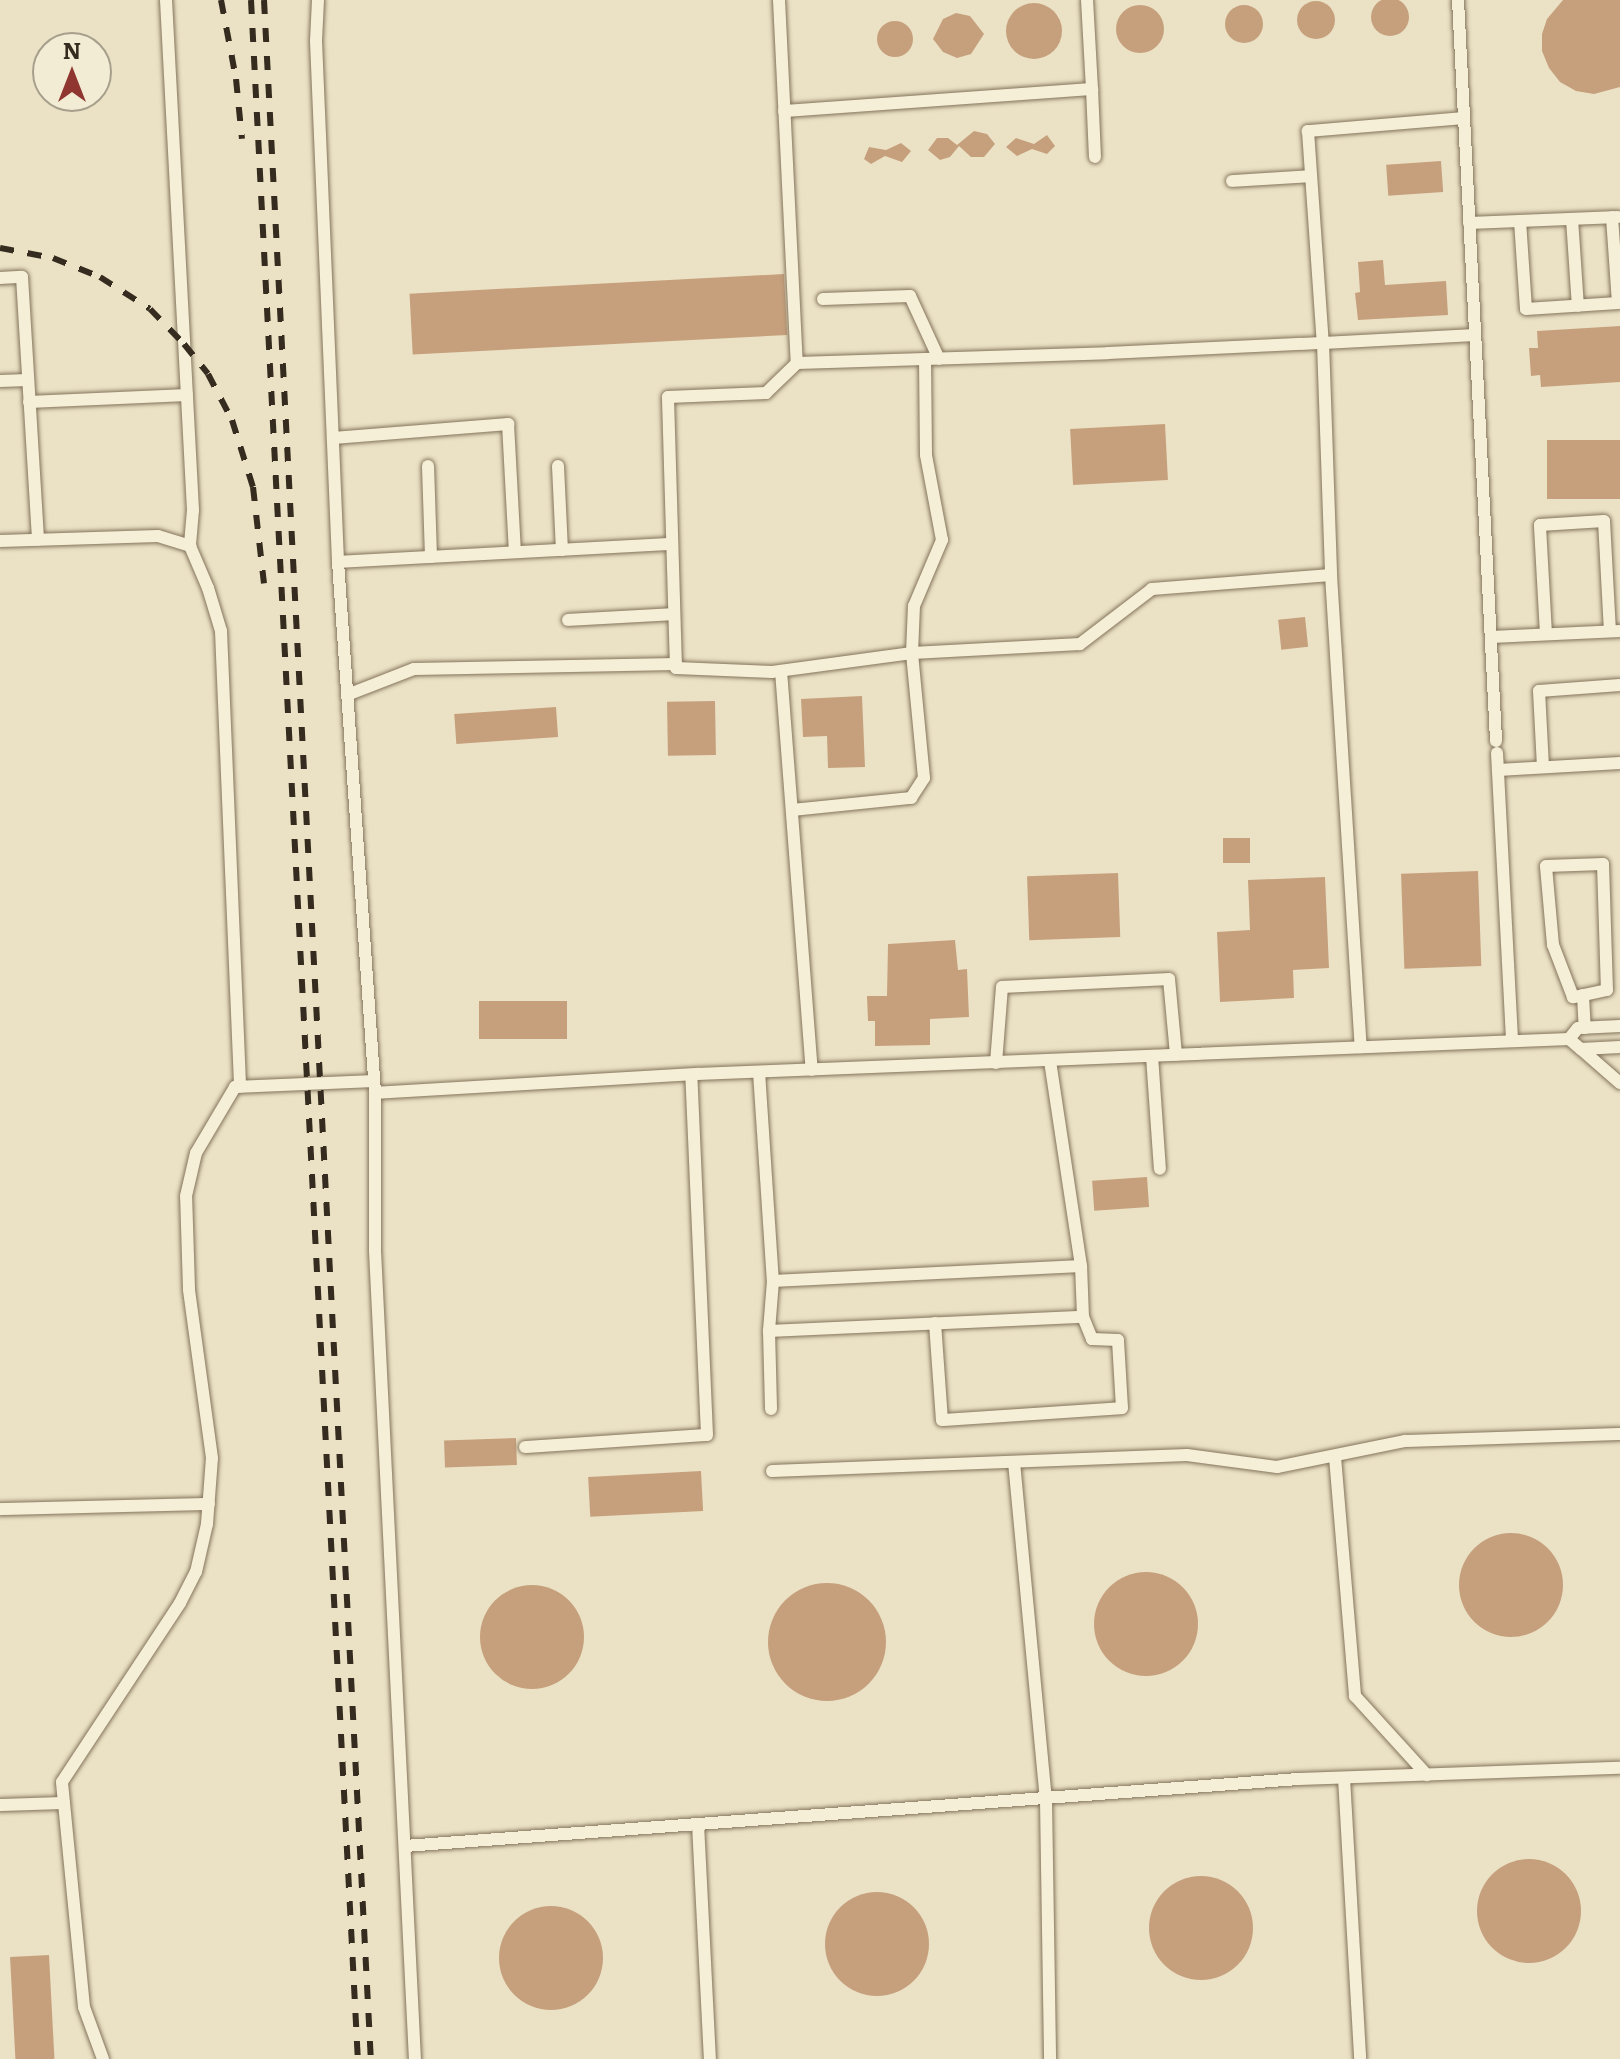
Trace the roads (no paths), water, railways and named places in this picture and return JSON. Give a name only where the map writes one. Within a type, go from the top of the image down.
[{"type":"lane","points":[[166,0],[193,510],[190,546],[208,588],[221,631],[240,1087]]},
{"type":"lane","points":[[318,0],[316,41],[338,562],[374,1087],[375,1251],[415,2059]]},
{"type":"lane","points":[[779,0],[797,363]]},
{"type":"lane","points":[[1087,0],[1095,157]]},
{"type":"lane","points":[[1458,0],[1512,1041]]},
{"type":"lane","points":[[784,111],[1092,89]]},
{"type":"lane","points":[[1361,1047],[1331,575],[1323,343],[1308,131],[1464,118]]},
{"type":"lane","points":[[1232,181],[1311,176]]},
{"type":"lane","points":[[1469,223],[1616,217],[1618,303],[1526,309],[1520,221]]},
{"type":"lane","points":[[1572,219],[1578,306]]},
{"type":"lane","points":[[0,278],[22,277],[38,540]]},
{"type":"lane","points":[[792,810],[911,798],[924,778],[912,653],[914,606],[942,540],[926,455],[932,359],[910,296],[823,299]]},
{"type":"lane","points":[[1331,575],[1152,589],[1080,644],[912,653],[781,671],[676,668],[668,397],[766,393],[797,363],[1475,335]]},
{"type":"lane","points":[[0,381],[28,380]]},
{"type":"lane","points":[[29,402],[187,395]]},
{"type":"lane","points":[[333,438],[508,424],[515,552]]},
{"type":"lane","points":[[428,466],[431,557]]},
{"type":"lane","points":[[558,466],[562,550]]},
{"type":"lane","points":[[1491,637],[1615,631],[1604,521],[1540,525],[1546,634]]},
{"type":"lane","points":[[0,541],[158,536],[190,546]]},
{"type":"lane","points":[[338,562],[672,544]]},
{"type":"lane","points":[[568,620],[674,614]]},
{"type":"lane","points":[[347,695],[414,669],[676,664]]},
{"type":"lane","points":[[781,671],[812,1070]]},
{"type":"lane","points":[[1543,767],[1539,691],[1620,685]]},
{"type":"lane","points":[[1498,770],[1620,763]]},
{"type":"lane","points":[[1603,864],[1607,990],[1583,995],[1573,997],[1553,945],[1546,866],[1603,864]]},
{"type":"lane","points":[[996,1063],[1002,987],[1169,979],[1176,1055]]},
{"type":"lane","points":[[1583,995],[1585,1028]]},
{"type":"lane","points":[[1569,1039],[1578,1028],[1620,1026]]},
{"type":"lane","points":[[103,2059],[84,2007],[62,1782],[180,1603],[196,1572],[209,1504],[212,1458],[189,1289],[186,1196],[196,1153],[235,1087],[374,1087],[1569,1039],[1620,1083]]},
{"type":"lane","points":[[1581,1049],[1620,1047]]},
{"type":"lane","points":[[1152,1056],[1160,1169]]},
{"type":"lane","points":[[935,1323],[942,1420],[1122,1408],[1118,1340],[1092,1339],[1083,1317],[1081,1266],[1050,1060]]},
{"type":"lane","points":[[759,1072],[773,1281],[769,1331],[771,1409]]},
{"type":"lane","points":[[525,1447],[707,1435],[691,1075]]},
{"type":"lane","points":[[773,1281],[1081,1266]]},
{"type":"lane","points":[[769,1331],[1083,1317]]},
{"type":"lane","points":[[772,1471],[1187,1455],[1277,1467],[1405,1441],[1620,1434]]},
{"type":"lane","points":[[1335,1457],[1355,1696],[1427,1775]]},
{"type":"lane","points":[[1014,1462],[1046,1800],[1050,2059]]},
{"type":"lane","points":[[0,1509],[209,1504]]},
{"type":"lane","points":[[405,1846],[1344,1778],[1620,1768]]},
{"type":"lane","points":[[1344,1778],[1360,2059]]},
{"type":"lane","points":[[0,1805],[64,1803]]},
{"type":"lane","points":[[698,1824],[710,2059]]},
{"type":"railway","points":[[221,0],[236,79],[242,139]]},
{"type":"railway","points":[[251,0],[358,2059]]},
{"type":"railway","points":[[264,0],[371,2059]]},
{"type":"railway","points":[[0,248],[53,258],[100,277],[150,309],[208,374],[232,420],[253,487],[264,583]]}]
